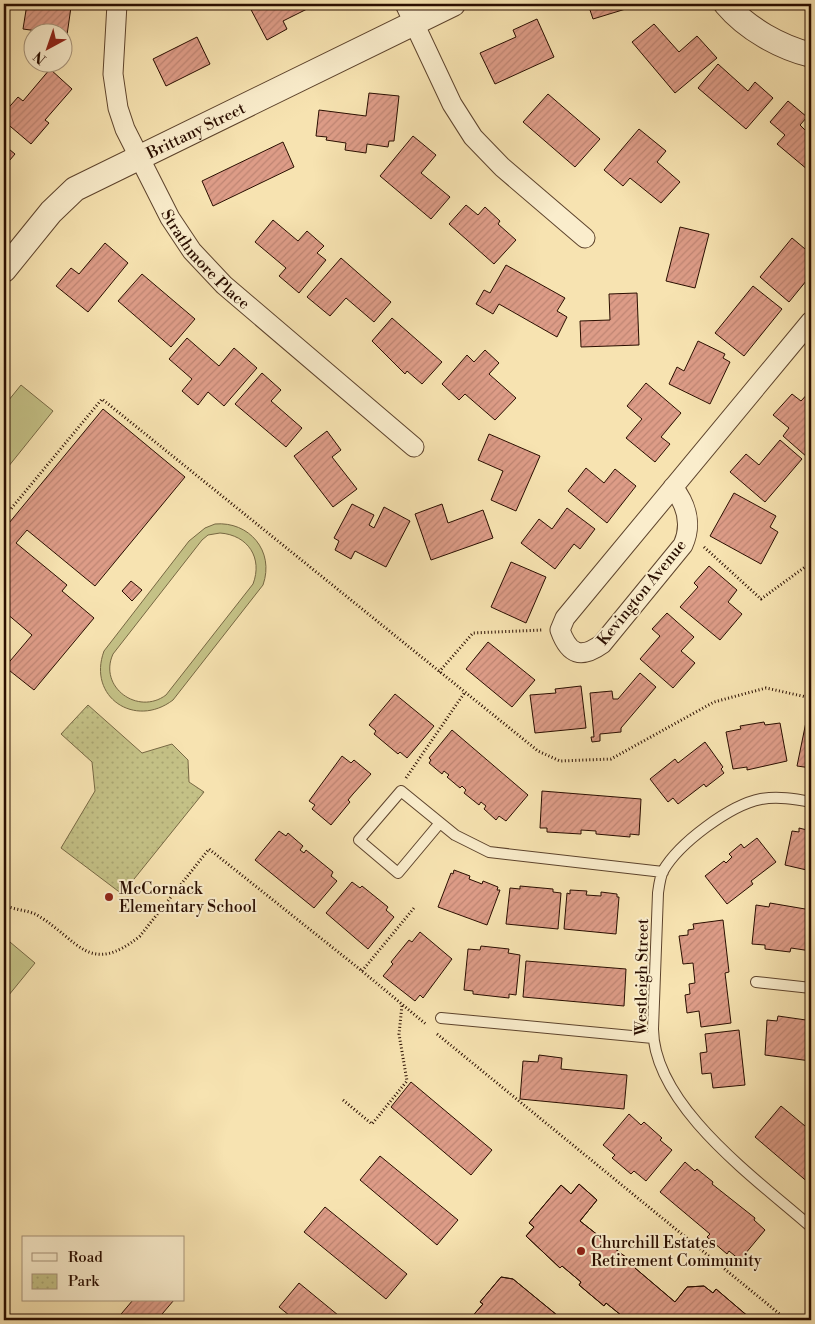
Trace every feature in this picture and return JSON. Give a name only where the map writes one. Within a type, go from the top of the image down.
[{"type":"street","name":"Strathmore Place","points":[[117,4],[113,56],[114,89],[118,108],[139,156],[170,218],[192,251],[224,285],[414,447]]},
{"type":"street","name":"Brittany Street","points":[[4,270],[64,198],[75,189],[410,13],[453,4]]},
{"type":"street","points":[[726,4],[752,28],[778,44],[811,55]]},
{"type":"street","points":[[410,13],[452,104],[473,137],[502,166],[585,238]]},
{"type":"street","points":[[560,630],[565,618],[811,320]]},
{"type":"street","name":"Kevington Avenue","points":[[560,630],[565,644],[576,652],[590,653],[602,644],[683,546],[688,533],[683,499],[674,487]]},
{"type":"lane","points":[[439,824],[398,872],[359,840],[401,791],[439,824],[467,842],[489,852],[663,872],[696,837],[730,811],[762,799],[773,798],[811,802]]},
{"type":"lane","name":"Westleigh Street","points":[[663,872],[658,893],[653,1038],[670,1083],[705,1133],[811,1227]]},
{"type":"lane","points":[[756,982],[811,988]]},
{"type":"lane","points":[[441,1018],[653,1038]]},
{"type":"path","points":[[4,504],[10,510],[102,399],[538,751],[560,761],[573,762],[611,759],[714,702],[766,688],[811,698]]},
{"type":"path","points":[[688,533],[761,599],[805,567],[811,568]]},
{"type":"path","points":[[440,672],[473,633],[560,630]]},
{"type":"path","points":[[401,791],[405,780],[465,692]]},
{"type":"path","points":[[4,905],[35,914],[76,947],[90,953],[109,955],[127,947],[140,936],[209,849],[362,971],[787,1320]]},
{"type":"path","points":[[362,971],[414,908]]},
{"type":"path","points":[[342,1100],[372,1124],[407,1081],[399,1034],[402,1005]]},
{"type":"green space","points":[[21,385],[53,411],[4,472],[4,406]]},
{"type":"green space","points":[[215,524],[227,524],[239,527],[248,533],[262,550],[266,572],[263,585],[173,700],[158,708],[144,711],[130,709],[118,704],[108,694],[102,682],[101,668],[104,651],[189,541],[205,528]],"holes":[[[220,533],[238,538],[251,550],[256,565],[253,584],[166,695],[155,701],[144,702],[133,700],[123,695],[111,677],[110,666],[113,654],[202,540],[208,535]]]},
{"type":"green space","points":[[88,705],[142,753],[172,744],[188,760],[189,782],[204,792],[122,894],[61,848],[95,791],[92,762],[61,734]]},
{"type":"green space","points":[[4,937],[35,963],[4,1001]]},
{"type":"building","points":[[27,4],[59,4],[71,7],[69,22],[24,22]]},
{"type":"building","points":[[248,4],[317,4],[283,21],[287,29],[267,40]]},
{"type":"building","points":[[588,4],[642,4],[593,19]]},
{"type":"building","points":[[537,19],[554,57],[495,84],[480,53],[516,37],[513,30]]},
{"type":"building","points":[[654,24],[679,52],[697,36],[717,58],[675,93],[632,42]]},
{"type":"building","points":[[197,37],[210,64],[166,86],[153,59]]},
{"type":"building","points":[[718,64],[748,91],[755,82],[773,98],[746,129],[698,88]]},
{"type":"building","points":[[47,72],[53,72],[72,89],[45,120],[49,123],[31,144],[4,121],[4,113],[18,97],[23,101]]},
{"type":"building","points":[[369,93],[399,96],[394,141],[389,141],[388,147],[367,144],[366,153],[345,150],[346,143],[326,140],[327,137],[316,136],[319,110],[366,116]]},
{"type":"building","points":[[548,94],[600,139],[575,167],[523,122]]},
{"type":"building","points":[[788,101],[807,117],[800,125],[805,130],[811,123],[811,165],[808,170],[777,144],[785,135],[770,122]]},
{"type":"building","points":[[639,129],[666,151],[657,162],[680,182],[661,203],[630,178],[623,186],[604,170]]},
{"type":"building","points":[[413,136],[436,155],[421,173],[450,197],[431,219],[380,176]]},
{"type":"building","points":[[283,142],[294,167],[213,206],[202,181]]},
{"type":"building","points":[[4,145],[15,154],[4,167]]},
{"type":"building","points":[[466,205],[478,215],[485,207],[500,221],[498,224],[516,240],[494,264],[449,224]]},
{"type":"building","points":[[273,220],[298,241],[307,231],[324,246],[317,253],[326,260],[299,293],[279,276],[286,268],[255,242]]},
{"type":"building","points":[[680,227],[709,234],[695,288],[666,281]]},
{"type":"building","points":[[792,238],[811,254],[811,275],[789,302],[760,277]]},
{"type":"building","points":[[105,243],[128,263],[88,312],[56,286],[71,268],[79,274]]},
{"type":"building","points":[[341,258],[391,302],[374,322],[346,298],[330,316],[307,297]]},
{"type":"building","points":[[506,265],[565,298],[557,311],[567,317],[557,337],[499,304],[493,314],[476,304],[484,290],[490,293]]},
{"type":"building","points":[[142,274],[195,319],[171,347],[118,301]]},
{"type":"building","points":[[753,286],[782,309],[744,356],[715,333]]},
{"type":"building","points":[[637,293],[639,345],[581,347],[580,321],[610,320],[609,294]]},
{"type":"building","points":[[392,318],[442,362],[422,384],[407,371],[405,374],[372,341]]},
{"type":"building","points":[[187,338],[219,366],[234,348],[257,368],[224,406],[208,392],[198,405],[182,391],[192,379],[169,359]]},
{"type":"building","points":[[698,341],[725,354],[723,358],[730,362],[710,404],[669,384],[677,367],[684,371]]},
{"type":"building","points":[[485,350],[499,363],[489,374],[516,398],[495,420],[465,394],[459,400],[442,384],[467,355],[474,362]]},
{"type":"building","points":[[262,373],[281,390],[271,401],[302,428],[286,447],[235,404]]},
{"type":"building","points":[[646,383],[681,413],[661,437],[670,444],[655,462],[626,438],[642,419],[627,406]]},
{"type":"building","points":[[811,390],[811,453],[807,457],[783,436],[789,428],[773,415],[792,394],[801,401]]},
{"type":"building","points":[[103,409],[185,477],[95,586],[27,530],[16,543],[67,585],[62,591],[94,618],[34,690],[5,667],[32,635],[6,613],[4,615],[4,519],[9,523]]},
{"type":"building","points":[[327,431],[341,450],[332,457],[357,489],[333,507],[294,456]]},
{"type":"building","points":[[489,434],[540,456],[516,511],[491,500],[503,471],[478,460]]},
{"type":"building","points":[[780,440],[802,459],[765,502],[730,472],[746,454],[759,465]]},
{"type":"building","points":[[586,468],[604,483],[615,469],[636,486],[607,523],[568,491]]},
{"type":"building","points":[[734,493],[776,516],[770,527],[778,532],[761,564],[710,536]]},
{"type":"building","points":[[352,504],[374,515],[369,525],[374,528],[384,507],[410,521],[386,567],[355,551],[351,559],[335,550],[339,541],[334,538]]},
{"type":"building","points":[[442,504],[448,523],[483,510],[493,538],[431,560],[415,514]]},
{"type":"building","points":[[567,508],[595,529],[580,549],[574,544],[555,569],[521,543],[539,519],[552,529]]},
{"type":"building","points":[[511,562],[546,577],[526,623],[491,607]]},
{"type":"building","points":[[709,566],[737,590],[728,602],[742,614],[720,640],[680,607],[698,587],[694,583]]},
{"type":"building","points":[[131,581],[142,590],[132,601],[122,591]]},
{"type":"building","points":[[667,613],[694,637],[681,651],[695,663],[673,688],[640,659],[660,636],[652,629]]},
{"type":"building","points":[[488,642],[535,680],[512,707],[466,669]]},
{"type":"building","points":[[640,673],[656,687],[621,728],[621,732],[600,734],[600,741],[592,742],[591,737],[594,737],[590,693],[612,691],[613,699],[618,699]]},
{"type":"building","points":[[581,686],[586,728],[535,733],[530,695],[556,693],[555,689]]},
{"type":"building","points":[[395,694],[434,726],[407,758],[400,752],[398,754],[374,734],[376,731],[369,725]]},
{"type":"building","points":[[764,722],[765,725],[780,723],[787,761],[747,770],[747,767],[733,769],[726,732],[741,729],[740,726]]},
{"type":"building","points":[[806,722],[811,723],[811,768],[797,766]]},
{"type":"building","points":[[452,730],[528,795],[506,821],[499,816],[496,820],[484,809],[486,806],[481,802],[479,805],[464,793],[466,790],[462,786],[460,788],[447,777],[449,775],[444,771],[442,774],[429,763],[431,760],[429,758]]},
{"type":"building","points":[[705,742],[723,767],[721,769],[724,773],[706,787],[704,784],[678,804],[673,798],[668,802],[650,779],[675,759],[678,763]]},
{"type":"building","points":[[342,756],[351,763],[354,760],[371,774],[348,800],[350,802],[331,825],[312,809],[315,805],[309,801]]},
{"type":"building","points":[[542,791],[641,799],[639,835],[630,834],[630,837],[596,834],[596,831],[581,830],[581,834],[547,832],[547,828],[540,828]]},
{"type":"building","points":[[799,828],[811,831],[811,871],[785,865],[792,831],[799,832]]},
{"type":"building","points":[[279,831],[286,836],[288,833],[303,846],[300,850],[304,853],[306,850],[333,872],[331,876],[337,881],[314,908],[255,860]]},
{"type":"building","points":[[757,838],[776,862],[751,881],[753,884],[727,904],[705,876],[724,861],[726,863],[732,857],[729,854],[741,844],[744,848]]},
{"type":"building","points":[[454,870],[470,876],[469,879],[482,884],[483,881],[498,887],[497,890],[500,890],[487,925],[438,907],[451,873],[453,874]]},
{"type":"building","points":[[352,882],[360,888],[362,886],[388,907],[386,910],[394,917],[368,949],[326,913]]},
{"type":"building","points":[[520,886],[553,889],[553,892],[561,893],[558,929],[506,924],[510,888],[520,889]]},
{"type":"building","points":[[570,890],[587,891],[586,895],[601,896],[601,892],[617,894],[617,897],[619,897],[616,934],[564,929],[567,893],[570,894]]},
{"type":"building","points":[[770,903],[811,910],[811,951],[791,948],[790,952],[765,949],[765,945],[752,944],[756,905],[769,907]]},
{"type":"building","points":[[723,920],[729,972],[725,973],[731,1023],[701,1027],[699,1011],[687,1013],[685,995],[690,994],[689,984],[695,983],[693,963],[683,964],[679,936],[688,935],[688,930],[694,929],[693,924]]},
{"type":"building","points":[[420,932],[452,959],[423,998],[420,995],[415,1001],[383,976],[393,964],[391,962],[409,940],[412,942]]},
{"type":"building","points":[[481,946],[509,949],[508,953],[520,955],[516,995],[509,994],[509,998],[473,994],[473,991],[464,990],[468,949],[480,950]]},
{"type":"building","points":[[526,961],[626,969],[624,1006],[523,997]]},
{"type":"building","points":[[778,1016],[806,1020],[806,1022],[811,1023],[811,1061],[765,1055],[767,1020],[777,1021]]},
{"type":"building","points":[[739,1030],[745,1085],[713,1088],[711,1073],[702,1074],[700,1053],[707,1052],[705,1034]]},
{"type":"building","points":[[539,1055],[562,1058],[561,1069],[627,1075],[624,1109],[520,1099],[523,1061],[538,1062]]},
{"type":"building","points":[[411,1082],[492,1150],[471,1175],[391,1107]]},
{"type":"building","points":[[781,1106],[811,1131],[810,1184],[755,1137]]},
{"type":"building","points":[[629,1114],[641,1125],[644,1122],[672,1150],[646,1181],[634,1171],[631,1174],[612,1158],[615,1155],[603,1145]]},
{"type":"building","points":[[380,1156],[458,1220],[437,1245],[360,1180]]},
{"type":"building","points":[[685,1162],[695,1171],[697,1169],[713,1182],[712,1184],[755,1218],[754,1220],[765,1230],[740,1260],[729,1251],[727,1254],[707,1237],[710,1234],[660,1192]]},
{"type":"building","name":"Churchill Estates Retirement Community","points":[[579,1184],[597,1200],[580,1221],[637,1266],[635,1268],[675,1302],[687,1287],[704,1286],[713,1293],[716,1289],[751,1320],[627,1320],[606,1303],[604,1306],[579,1285],[581,1282],[562,1266],[560,1268],[526,1236],[534,1227],[529,1223],[561,1185],[571,1194]]},
{"type":"building","name":"Churchill Estates Retirement Community","points":[[579,1184],[597,1200],[580,1221],[637,1266],[635,1268],[675,1302],[687,1287],[704,1286],[713,1293],[716,1289],[751,1320],[627,1320],[606,1303],[604,1306],[579,1285],[581,1282],[562,1266],[560,1268],[526,1236],[534,1227],[529,1223],[561,1185],[571,1194]]},
{"type":"building","points":[[325,1207],[407,1274],[386,1299],[304,1232]]},
{"type":"building","points":[[501,1277],[513,1279],[563,1320],[469,1320],[483,1304],[480,1302]]},
{"type":"building","points":[[501,1277],[513,1279],[563,1320],[469,1320],[483,1304],[480,1302]]},
{"type":"building","points":[[299,1283],[344,1320],[295,1320],[279,1307]]},
{"type":"building","points":[[131,1302],[172,1302],[157,1320],[116,1320]]},
{"type":"place","name":"McCornack Elementary School","points":[[109,897]]},
{"type":"place","name":"Churchill Estates Retirement Community","points":[[581,1251]]}]
